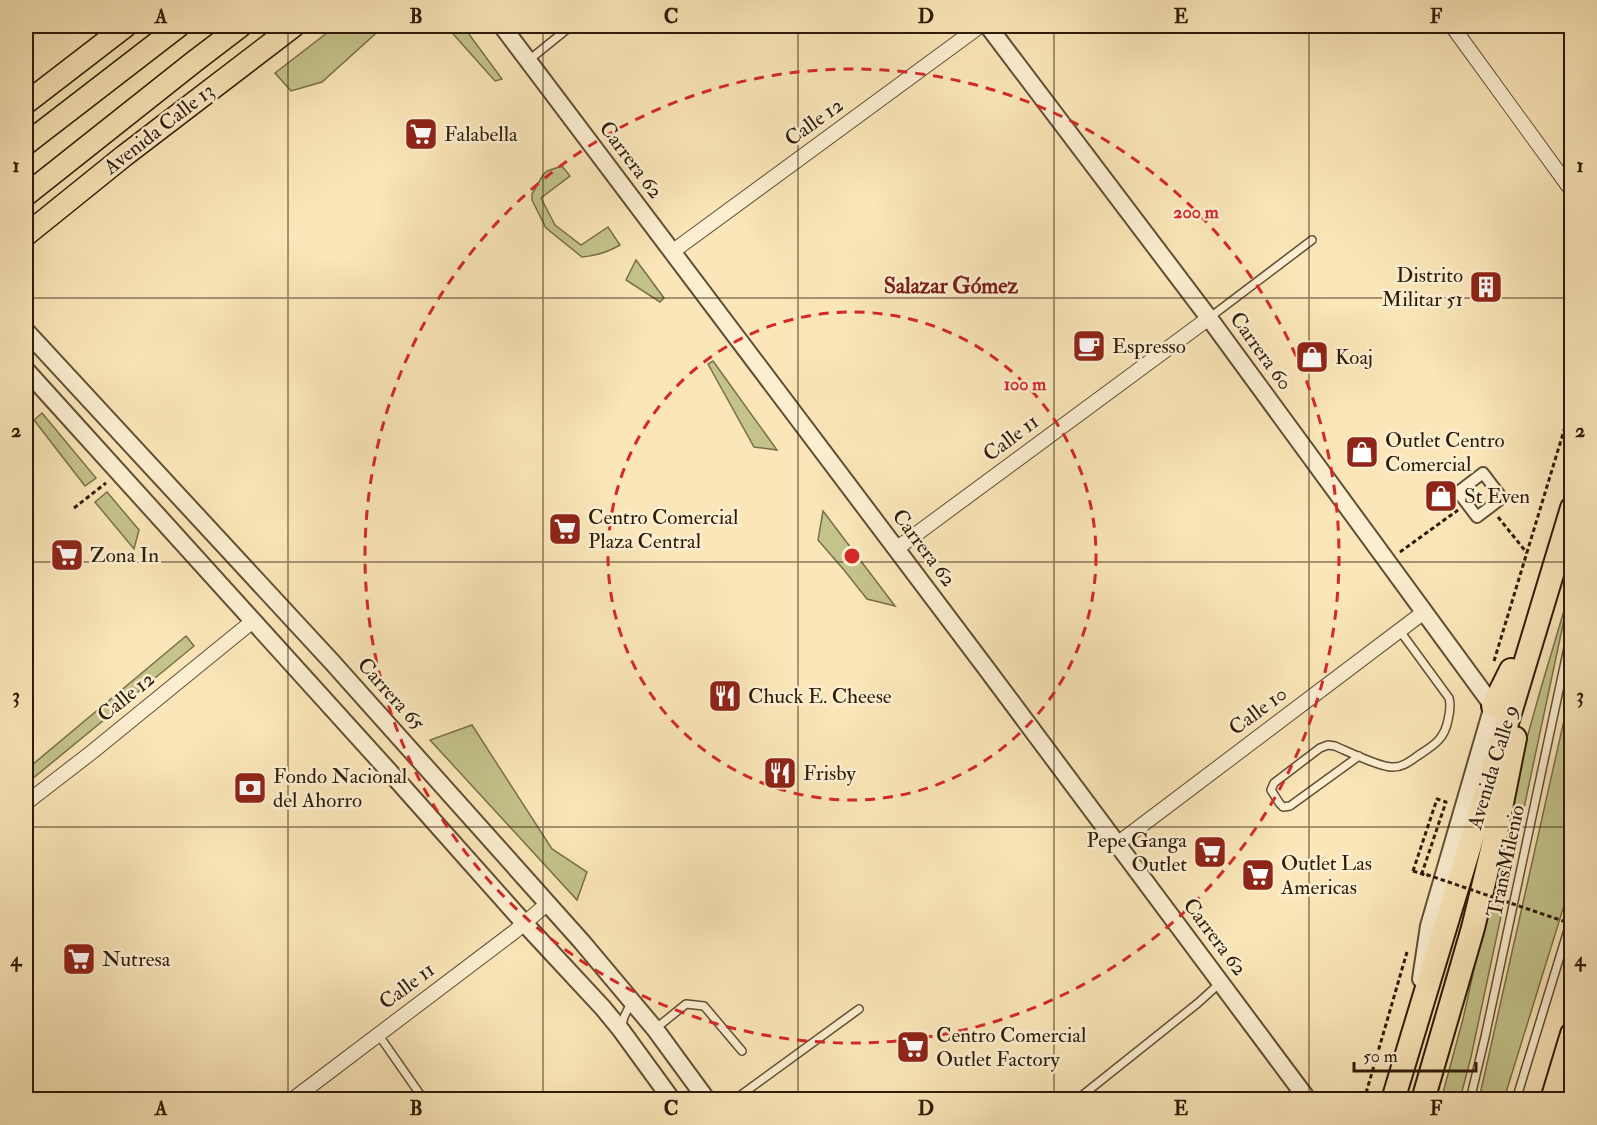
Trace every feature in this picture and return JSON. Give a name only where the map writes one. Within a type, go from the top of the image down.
[{"type":"highway","name":"Avenida Calle 9","points":[[1393,1100],[1572,508]]},
{"type":"highway","points":[[1493,706],[1539,615]]},
{"type":"highway","points":[[1423,1100],[1473,928],[1496,833],[1539,615]]},
{"type":"highway","points":[[1552,1100],[1572,1034]]},
{"type":"main road","points":[[26,103],[126,26]]},
{"type":"main road","points":[[26,144],[179,26]]},
{"type":"main road","name":"Avenida Calle 13","points":[[26,195],[242,26]]},
{"type":"main road","name":"Avenida Calle 13","points":[[26,235],[124,156],[294,26]]},
{"type":"street","name":"Carrera 62","points":[[502,26],[1308,1100]]},
{"type":"street","name":"Calle 12","points":[[672,252],[980,26]]},
{"type":"street","name":"Carrera 60","points":[[988,26],[1209,318],[1493,706]]},
{"type":"street","points":[[1452,26],[1572,191]]},
{"type":"street","name":"Calle 11","points":[[896,549],[1209,318]]},
{"type":"street","name":"Carrera 65","points":[[26,331],[332,662],[633,1001],[707,1100]]},
{"type":"street","points":[[26,370],[603,1008],[672,1100]]},
{"type":"street","points":[[1483,473],[1502,498],[1490,507],[1477,517],[1458,492],[1483,473]]},
{"type":"street","name":"Calle 10","points":[[1117,844],[1424,612]]},
{"type":"street","name":"Calle 12","points":[[26,804],[252,621]]},
{"type":"street","name":"Avenida Calle 9","points":[[1415,1027],[1429,926],[1493,706]]},
{"type":"street","name":"Calle 11","points":[[292,1100],[525,924],[547,904]]},
{"type":"lane","points":[[528,61],[571,26]]},
{"type":"lane","points":[[1209,318],[1312,240]]},
{"type":"lane","name":"TransMilenio","points":[[1470,1100],[1572,629]]},
{"type":"lane","points":[[1359,756],[1290,806],[1283,807],[1271,790],[1274,783],[1324,746],[1335,746],[1392,767],[1403,765],[1441,738],[1447,728],[1451,708],[1449,698],[1400,631]]},
{"type":"lane","points":[[1516,1100],[1572,916]]},
{"type":"lane","points":[[1079,1098],[1220,983]]},
{"type":"lane","points":[[621,1030],[624,1017],[633,1001]]},
{"type":"lane","points":[[655,1029],[686,1004],[704,1006],[742,1051]]},
{"type":"lane","points":[[734,1100],[859,1009]]},
{"type":"lane","points":[[378,1034],[424,1100]]},
{"type":"path","points":[[1493,662],[1572,404]]},
{"type":"path","points":[[75,508],[112,478]]},
{"type":"path","points":[[1387,561],[1467,504]]},
{"type":"path","points":[[1490,507],[1527,553]]},
{"type":"path","points":[[1413,871],[1437,799],[1446,802],[1422,873],[1572,924]]},
{"type":"shaded area","points":[[336,26],[384,26],[322,82],[291,91],[275,73]]},
{"type":"shaded area","points":[[446,26],[463,26],[502,79],[495,81]]},
{"type":"shaded area","points":[[562,166],[570,176],[541,198],[555,225],[581,245],[608,227],[620,245],[602,253],[582,257],[546,228],[532,200],[532,194],[547,171]]},
{"type":"shaded area","points":[[636,260],[664,298],[660,302],[626,280]]},
{"type":"shaded area","points":[[713,361],[777,450],[754,447],[708,364]]},
{"type":"shaded area","points":[[42,413],[96,478],[85,486],[34,420]]},
{"type":"shaded area","points":[[107,492],[139,530],[134,549],[95,502]]},
{"type":"shaded area","points":[[823,511],[895,606],[867,599],[818,540]]},
{"type":"shaded area","points":[[1571,587],[1471,1057],[1460,1099],[1441,1100],[1463,1019],[1518,770]]},
{"type":"shaded area","points":[[186,636],[194,646],[26,784],[26,770]]},
{"type":"shaded area","points":[[1571,689],[1571,883],[1504,1099],[1479,1099]]},
{"type":"shaded area","points":[[472,725],[552,849],[587,872],[577,900],[430,740]]},
{"type":"place","name":"Falabella","points":[[421,134]]},
{"type":"place","name":"Distrito Militar 51","points":[[1486,287]]},
{"type":"place","name":"Espresso","points":[[1089,346]]},
{"type":"place","name":"Koaj","points":[[1312,357]]},
{"type":"place","name":"Outlet Centro Comercial","points":[[1362,452]]},
{"type":"place","name":"St Even","points":[[1441,496]]},
{"type":"place","name":"Centro Comercial Plaza Central","points":[[565,529]]},
{"type":"place","name":"Zona In","points":[[67,555]]},
{"type":"place","name":"Chuck E. Cheese","points":[[725,696]]},
{"type":"place","name":"Frisby","points":[[780,773]]},
{"type":"place","name":"Fondo Nacional del Ahorro","points":[[250,788]]},
{"type":"place","name":"Pepe Ganga Outlet","points":[[1210,852]]},
{"type":"place","name":"Outlet Las Americas","points":[[1258,875]]},
{"type":"place","name":"Nutresa","points":[[79,959]]},
{"type":"place","name":"Centro Comercial Outlet Factory","points":[[913,1047]]},
{"type":"district","name":"Salazar Gómez","points":[[951,286]]}]
